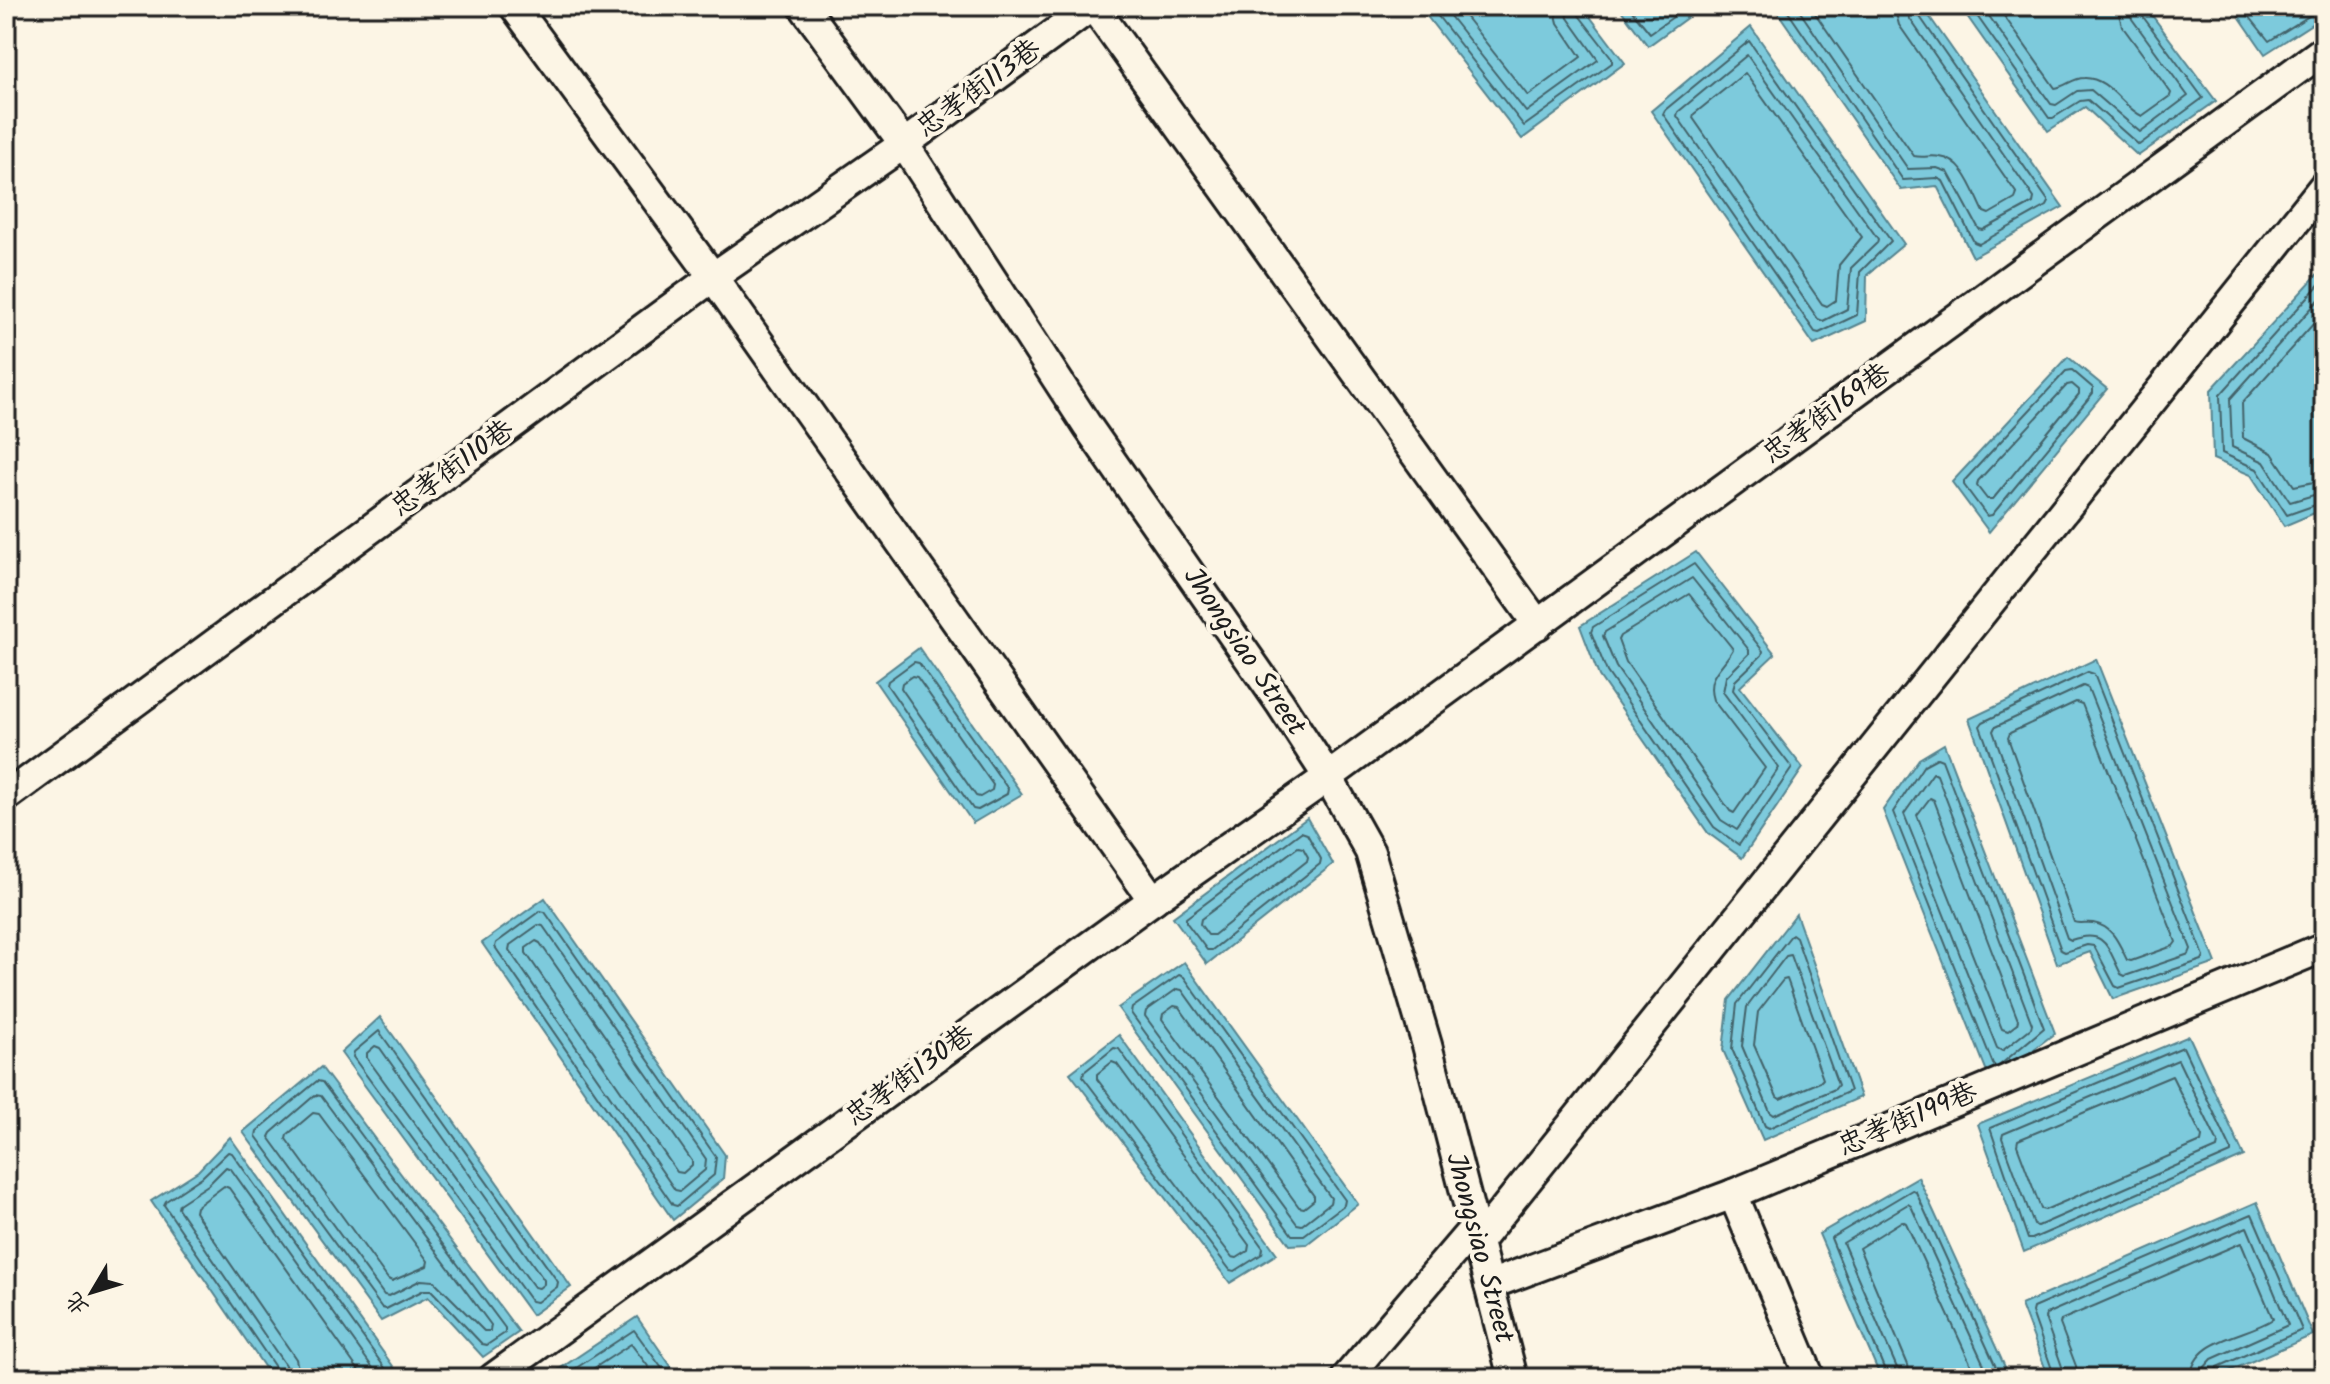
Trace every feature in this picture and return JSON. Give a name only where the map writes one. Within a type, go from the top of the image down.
[{"type":"street","points":[[514,6],[713,277],[1153,900]]},
{"type":"street","name":"Jhongsiao Street","points":[[803,6],[904,144],[1088,427],[1280,703],[1328,777],[1370,852],[1427,1045],[1513,1378]]},
{"type":"street","points":[[1093,6],[1538,625]]},
{"type":"street","name":"忠孝街113巷","points":[[904,144],[1093,6]]},
{"type":"street","name":"忠孝街169巷","points":[[1328,777],[2324,50]]},
{"type":"street","name":"忠孝街110巷","points":[[6,797],[713,277],[904,144]]},
{"type":"street","points":[[1346,1378],[1475,1236],[2324,186]]},
{"type":"street","name":"忠孝街130巷","points":[[493,1378],[1153,900],[1328,777]]},
{"type":"street","name":"忠孝街199巷","points":[[1489,1285],[1733,1194],[2324,947]]},
{"type":"street","points":[[1733,1194],[1810,1378]]},
{"type":"water","points":[[1419,6],[1582,6],[1625,63],[1522,139]]},
{"type":"water","points":[[1618,6],[1703,6],[1648,46]]},
{"type":"water","points":[[1922,6],[2063,207],[1973,257],[1937,186],[1901,190],[1774,7]]},
{"type":"water","points":[[1960,6],[2145,6],[2216,101],[2138,156],[2085,107],[2048,131]]},
{"type":"water","points":[[2232,6],[2324,6],[2324,16],[2265,54]]},
{"type":"water","points":[[1751,27],[1904,244],[1867,275],[1866,321],[1814,345],[1651,111]]},
{"type":"water","points":[[2324,267],[2324,509],[2284,526],[2251,475],[2213,459],[2211,390]]},
{"type":"water","points":[[2068,357],[2107,389],[1989,532],[1952,482]]},
{"type":"water","points":[[1696,552],[1775,654],[1740,687],[1803,768],[1742,858],[1708,833],[1599,676],[1580,626]]},
{"type":"water","points":[[919,648],[1022,794],[973,823],[875,681]]},
{"type":"water","points":[[2096,659],[2216,963],[2113,999],[2090,952],[2057,964],[1969,719]]},
{"type":"water","points":[[1944,744],[2055,1033],[1991,1082],[1883,810],[1919,759]]},
{"type":"water","points":[[1307,818],[1333,864],[1207,964],[1173,917]]},
{"type":"water","points":[[545,898],[725,1155],[723,1179],[673,1220],[482,943]]},
{"type":"water","points":[[1796,914],[1861,1097],[1763,1140],[1723,1050],[1729,1000]]},
{"type":"water","points":[[1184,962],[1358,1204],[1307,1244],[1290,1245],[1118,1008]]},
{"type":"water","points":[[380,1017],[571,1287],[532,1315],[341,1053]]},
{"type":"water","points":[[1119,1035],[1277,1254],[1230,1283],[1070,1073]]},
{"type":"water","points":[[2189,1036],[2244,1156],[2024,1252],[1978,1124]]},
{"type":"water","points":[[321,1067],[519,1332],[483,1357],[428,1297],[381,1321],[243,1132]]},
{"type":"water","points":[[230,1137],[400,1376],[272,1378],[151,1201],[198,1171]]},
{"type":"water","points":[[1918,1177],[2010,1378],[1881,1378],[1819,1234]]},
{"type":"water","points":[[2257,1202],[2313,1335],[2213,1378],[2049,1378],[2021,1305]]},
{"type":"water","points":[[637,1317],[679,1378],[546,1378]]}]
